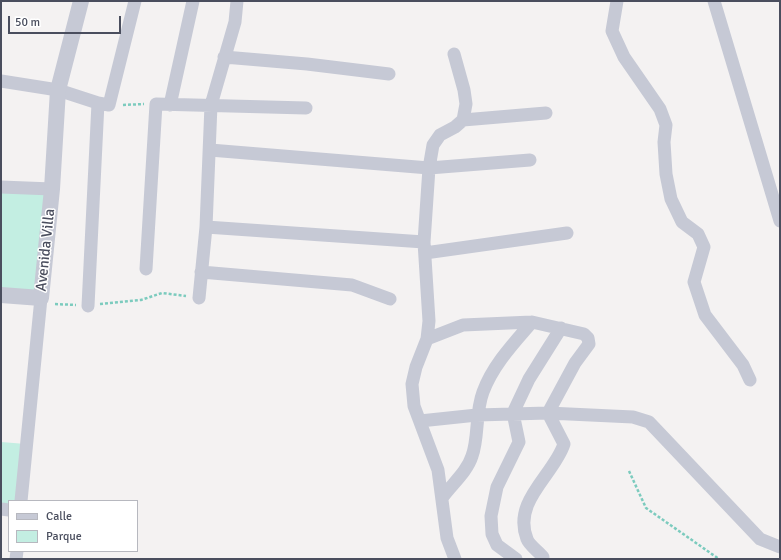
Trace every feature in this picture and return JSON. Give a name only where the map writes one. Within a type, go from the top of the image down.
[{"type":"street","name":"Avenida Villa","points":[[21,500],[52,190],[58,90],[81,1]]},
{"type":"street","points":[[88,306],[103,104],[135,1]]},
{"type":"street","points":[[170,104],[193,1]]},
{"type":"street","points":[[199,298],[206,227],[211,105],[224,57],[236,22],[237,1]]},
{"type":"street","points":[[616,1],[612,31],[624,57],[660,109],[666,125],[664,155],[671,199],[682,222],[698,234],[704,247],[694,282],[705,315],[743,365],[750,380]]},
{"type":"street","points":[[714,1],[780,221]]},
{"type":"street","points":[[454,54],[464,90],[466,104],[462,120],[455,127],[440,135],[432,144],[424,247],[429,321],[427,339],[416,367],[412,384],[414,406],[438,470],[447,538],[455,559]]},
{"type":"street","points":[[224,57],[306,64],[389,74]]},
{"type":"street","points":[[1,81],[58,90],[103,104]]},
{"type":"street","points":[[146,269],[156,104],[306,108]]},
{"type":"street","points":[[462,120],[546,113]]},
{"type":"street","points":[[210,150],[429,168],[530,160]]},
{"type":"street","points":[[1,187],[52,190]]},
{"type":"street","points":[[206,227],[424,247],[567,233]]},
{"type":"street","points":[[201,272],[352,285],[390,298]]},
{"type":"street","points":[[1,295],[40,300]]},
{"type":"street","points":[[427,339],[463,325],[532,322],[584,334],[588,338],[589,344],[575,363],[548,413]]},
{"type":"street","points":[[442,498],[464,471],[472,456],[477,415],[483,392],[499,362],[532,322]]},
{"type":"street","points":[[516,559],[497,545],[492,534],[491,516],[496,487],[519,442],[513,413],[529,379],[561,328]]},
{"type":"street","points":[[420,421],[513,413],[633,416],[649,422],[760,539],[780,547]]},
{"type":"street","points":[[543,557],[527,539],[524,517],[534,491],[561,453],[564,444],[548,413]]},
{"type":"path","points":[[103,104],[156,104]]},
{"type":"path","points":[[40,300],[88,306],[140,300],[162,293],[199,298]]},
{"type":"path","points":[[629,471],[646,508],[719,559]]},
{"type":"green space","points":[[1,189],[52,189],[41,298],[1,295]]},
{"type":"green space","points":[[1,442],[26,444],[23,500],[8,500],[8,505],[1,505]]}]
